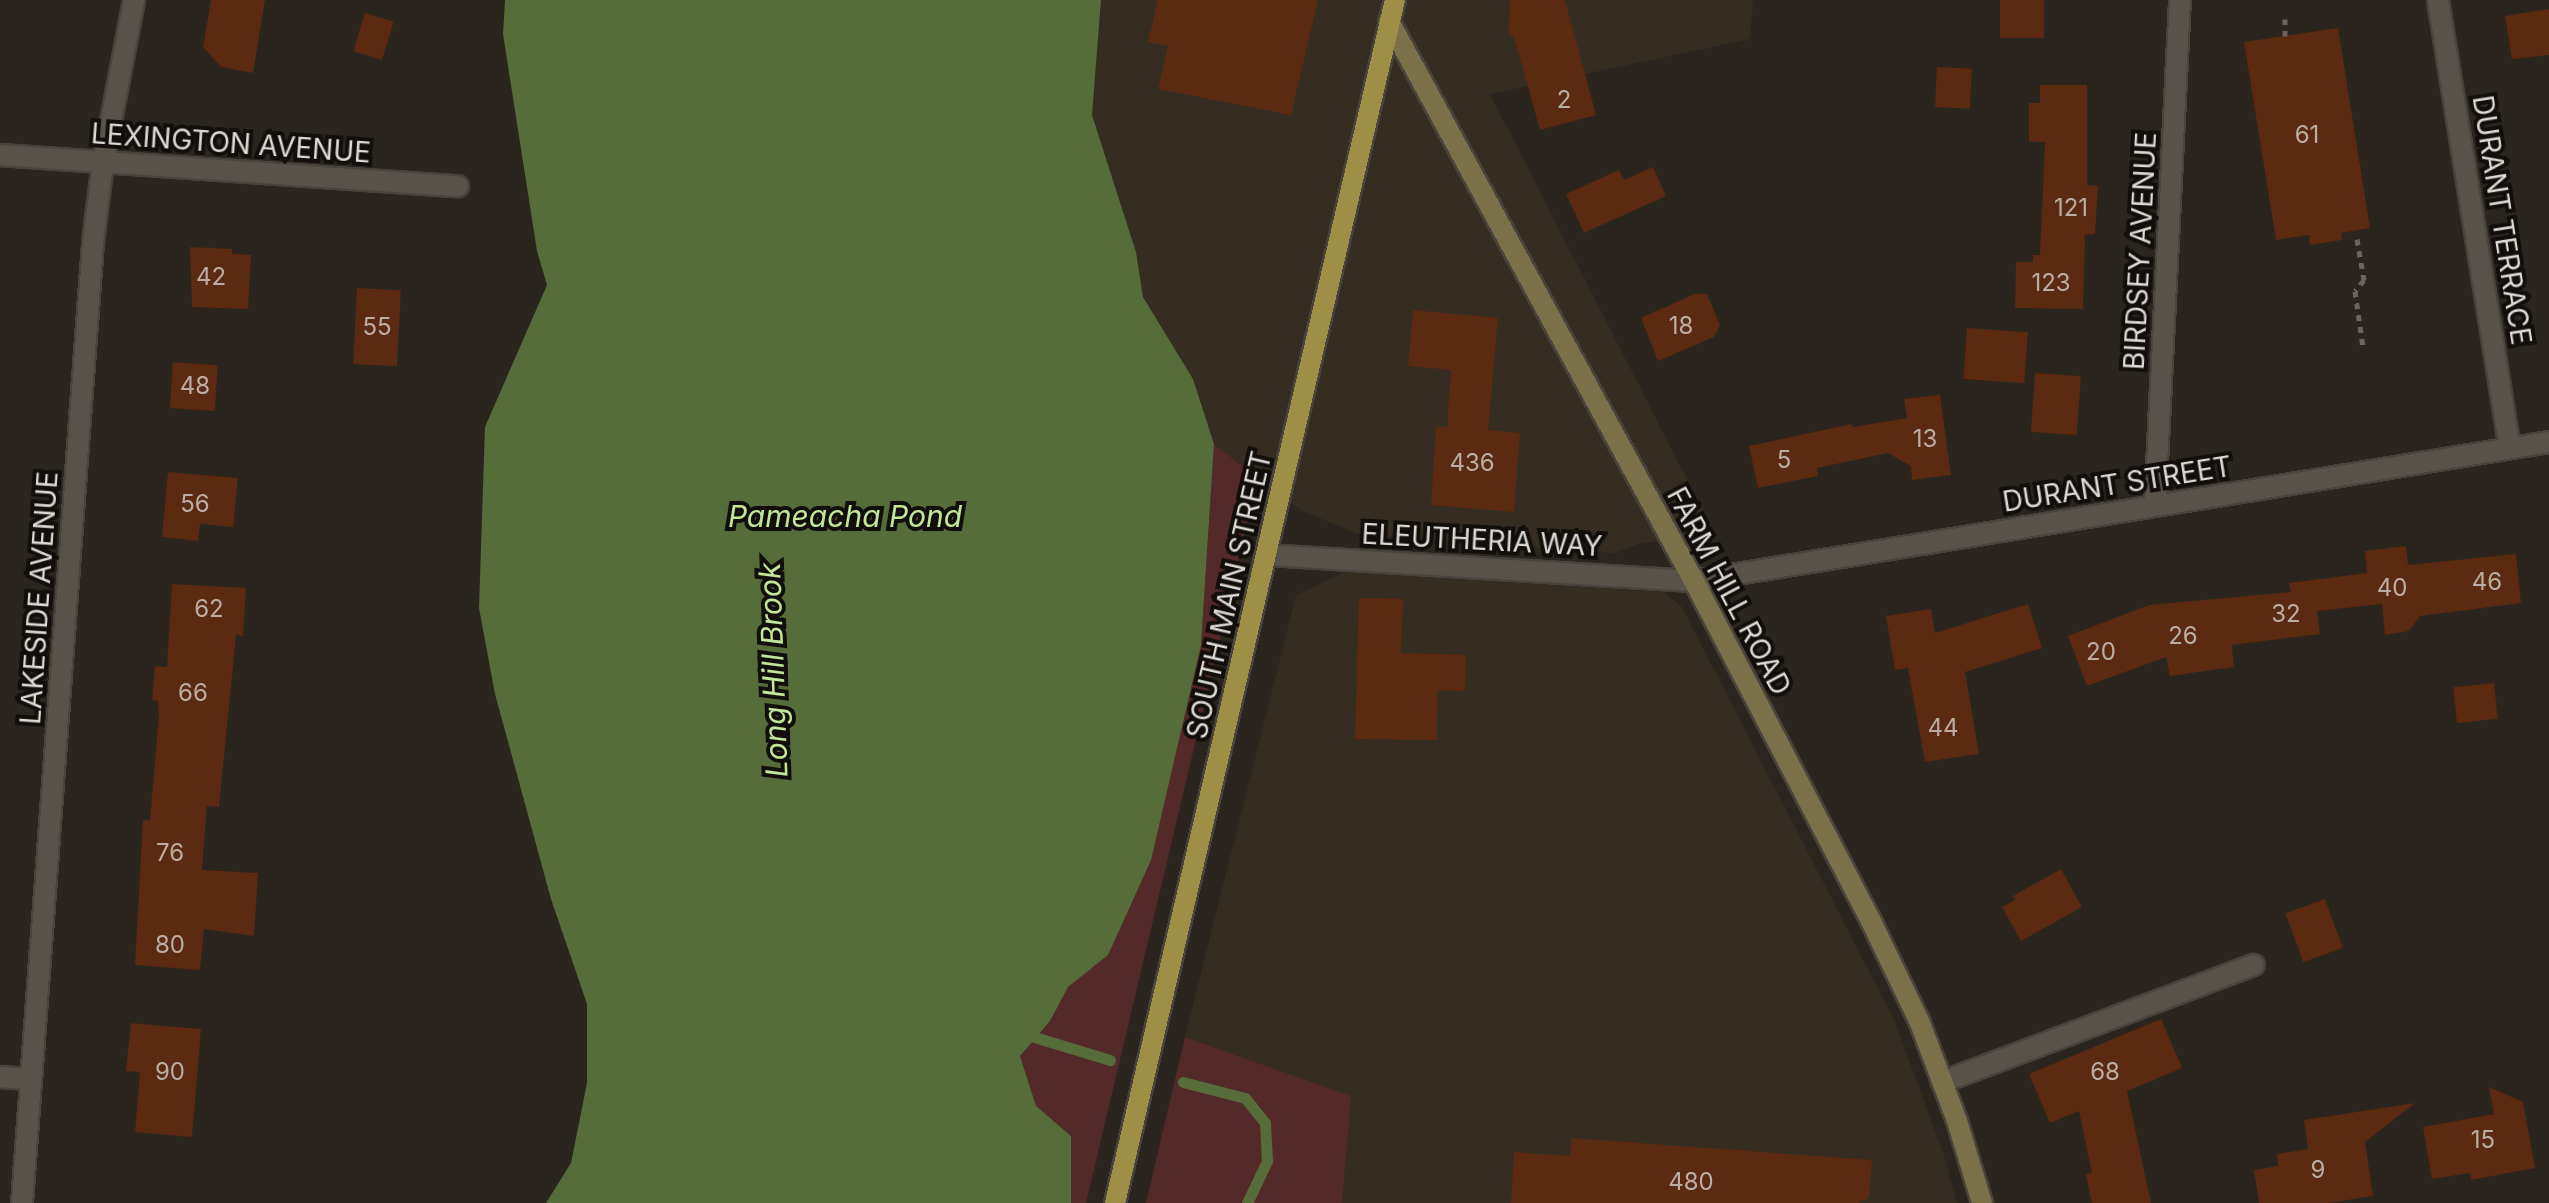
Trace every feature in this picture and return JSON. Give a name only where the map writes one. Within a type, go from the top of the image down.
[{"type":"main road","name":"SOUTH MAIN STREET","points":[[1115,1203],[1395,0]]},
{"type":"main road","name":"FARM HILL ROAD","points":[[1389,21],[1694,581],[1871,921],[1920,1023],[1982,1203]]},
{"type":"street","name":"LAKESIDE AVENUE","points":[[22,1203],[93,242],[103,163],[134,0]]},
{"type":"street","name":"BIRDSEY AVENUE","points":[[2155,505],[2180,0]]},
{"type":"street","name":"DURANT TERRACE","points":[[2438,0],[2510,448]]},
{"type":"street","name":"LEXINGTON AVENUE","points":[[0,155],[458,186]]},
{"type":"street","name":"DURANT STREET","points":[[1694,581],[2549,442]]},
{"type":"street","name":"ELEUTHERIA WAY","points":[[1267,555],[1694,581]]},
{"type":"street","points":[[1942,1082],[2254,965]]},
{"type":"street","points":[[0,1077],[31,1079]]},
{"type":"path","points":[[2285,19],[2285,36]]},
{"type":"path","points":[[2357,239],[2364,280],[2355,291],[2363,347]]},
{"type":"shaded area","points":[[1101,0],[1753,0],[1750,39],[1490,94],[1714,532],[1638,544],[1615,553],[1361,535],[1302,511],[1214,444],[1193,379],[1143,297],[1136,252],[1092,115]]},
{"type":"shaded area","points":[[1214,444],[1258,478],[1086,1203],[1071,1203],[1071,1136],[1036,1106],[1020,1056],[1050,1021],[1067,987],[1108,955],[1201,645]]},
{"type":"shaded area","points":[[1346,572],[1664,592],[1682,607],[1894,1020],[1944,1155],[1957,1203],[1342,1203],[1350,1096],[1185,1037],[1296,595]]},
{"type":"shaded area","points":[[1185,1037],[1351,1096],[1342,1203],[1146,1203]]},
{"type":"water","name":"Pameacha Pond","points":[[505,0],[1101,0],[1092,115],[1136,252],[1143,297],[1193,379],[1214,444],[1201,645],[1151,860],[1108,955],[1068,987],[1050,1021],[1020,1056],[1036,1106],[1071,1136],[1071,1203],[546,1203],[571,1163],[587,1083],[587,1004],[551,899],[495,694],[479,608],[485,427],[547,285],[537,251],[503,34]]},
{"type":"building","points":[[211,0],[265,0],[253,73],[221,67],[203,47]]},
{"type":"building","points":[[1158,0],[1318,0],[1291,115],[1158,89],[1168,46],[1148,42]]},
{"type":"building","points":[[1510,0],[1565,0],[1596,115],[1540,130],[1514,36],[1509,36]]},
{"type":"building","points":[[2000,0],[2044,0],[2044,38],[2000,38]]},
{"type":"building","points":[[2549,9],[2549,55],[2512,59],[2505,16]]},
{"type":"building","points":[[365,13],[394,22],[382,60],[353,51]]},
{"type":"building","points":[[2338,28],[2370,228],[2341,233],[2342,240],[2310,245],[2309,235],[2276,240],[2244,42]]},
{"type":"building","points":[[1937,67],[1972,69],[1970,109],[1935,107]]},
{"type":"building","points":[[2040,85],[2087,85],[2087,185],[2098,186],[2095,234],[2085,234],[2083,309],[2015,308],[2016,262],[2033,262],[2033,255],[2040,255],[2045,142],[2029,142],[2029,103],[2040,103]]},
{"type":"building","points":[[1653,167],[1666,196],[1584,233],[1566,194],[1619,170],[1624,180]]},
{"type":"building","points":[[190,247],[232,249],[232,254],[251,255],[248,309],[192,307]]},
{"type":"building","points":[[357,288],[401,290],[397,366],[353,364]]},
{"type":"building","points":[[1694,294],[1707,294],[1720,325],[1714,337],[1658,361],[1641,318]]},
{"type":"building","points":[[1413,310],[1498,318],[1488,430],[1520,433],[1514,512],[1431,505],[1436,427],[1447,427],[1451,370],[1408,366]]},
{"type":"building","points":[[1967,328],[2028,332],[2024,383],[1963,379]]},
{"type":"building","points":[[173,362],[218,365],[215,411],[170,408]]},
{"type":"building","points":[[2035,373],[2081,376],[2077,435],[2031,432]]},
{"type":"building","points":[[1940,395],[1951,475],[1912,480],[1911,466],[1888,453],[1817,468],[1818,476],[1758,488],[1749,446],[1852,424],[1853,427],[1907,418],[1904,399]]},
{"type":"building","points":[[168,472],[238,478],[233,527],[200,524],[198,541],[162,537]]},
{"type":"building","points":[[2406,546],[2408,565],[2516,554],[2521,603],[2420,616],[2409,631],[2385,635],[2382,604],[2317,611],[2320,634],[2232,645],[2234,667],[2170,676],[2166,657],[2087,686],[2068,636],[2149,605],[2291,592],[2289,583],[2367,573],[2365,551]]},
{"type":"building","points":[[172,584],[246,588],[243,636],[236,635],[219,807],[207,806],[202,870],[258,873],[254,936],[204,929],[200,970],[135,965],[143,820],[150,820],[159,715],[158,701],[152,700],[155,666],[167,667]]},
{"type":"building","points":[[1359,598],[1403,599],[1401,653],[1466,655],[1465,691],[1438,690],[1437,740],[1355,739]]},
{"type":"building","points":[[2028,604],[2042,648],[1965,672],[1979,754],[1925,762],[1908,668],[1895,670],[1886,616],[1931,609],[1935,633]]},
{"type":"building","points":[[2494,683],[2498,719],[2457,723],[2453,687]]},
{"type":"building","points":[[2061,869],[2082,907],[2021,941],[2002,907],[2015,900],[2013,896]]},
{"type":"building","points":[[2325,899],[2343,948],[2303,962],[2286,913]]},
{"type":"building","points":[[2161,1019],[2182,1068],[2127,1091],[2151,1203],[2092,1203],[2086,1174],[2092,1173],[2079,1111],[2050,1123],[2029,1074]]},
{"type":"building","points":[[131,1023],[201,1029],[192,1137],[135,1132],[140,1072],[126,1071]]},
{"type":"building","points":[[2489,1087],[2523,1102],[2535,1168],[2471,1180],[2470,1173],[2432,1179],[2423,1127],[2494,1114]]},
{"type":"building","points":[[2415,1103],[2365,1142],[2373,1196],[2328,1203],[2259,1203],[2254,1170],[2278,1166],[2277,1154],[2308,1149],[2304,1120]]},
{"type":"building","points":[[1571,1138],[1872,1160],[1869,1198],[1858,1203],[1511,1203],[1514,1152],[1570,1156]]},
{"type":"waterway","points":[[1021,1033],[1110,1060]]},
{"type":"waterway","points":[[1183,1082],[1245,1098],[1265,1123],[1267,1161],[1247,1203]]},
{"type":"water label","name":"Long Hill Brook","points":[[773,670]]}]
